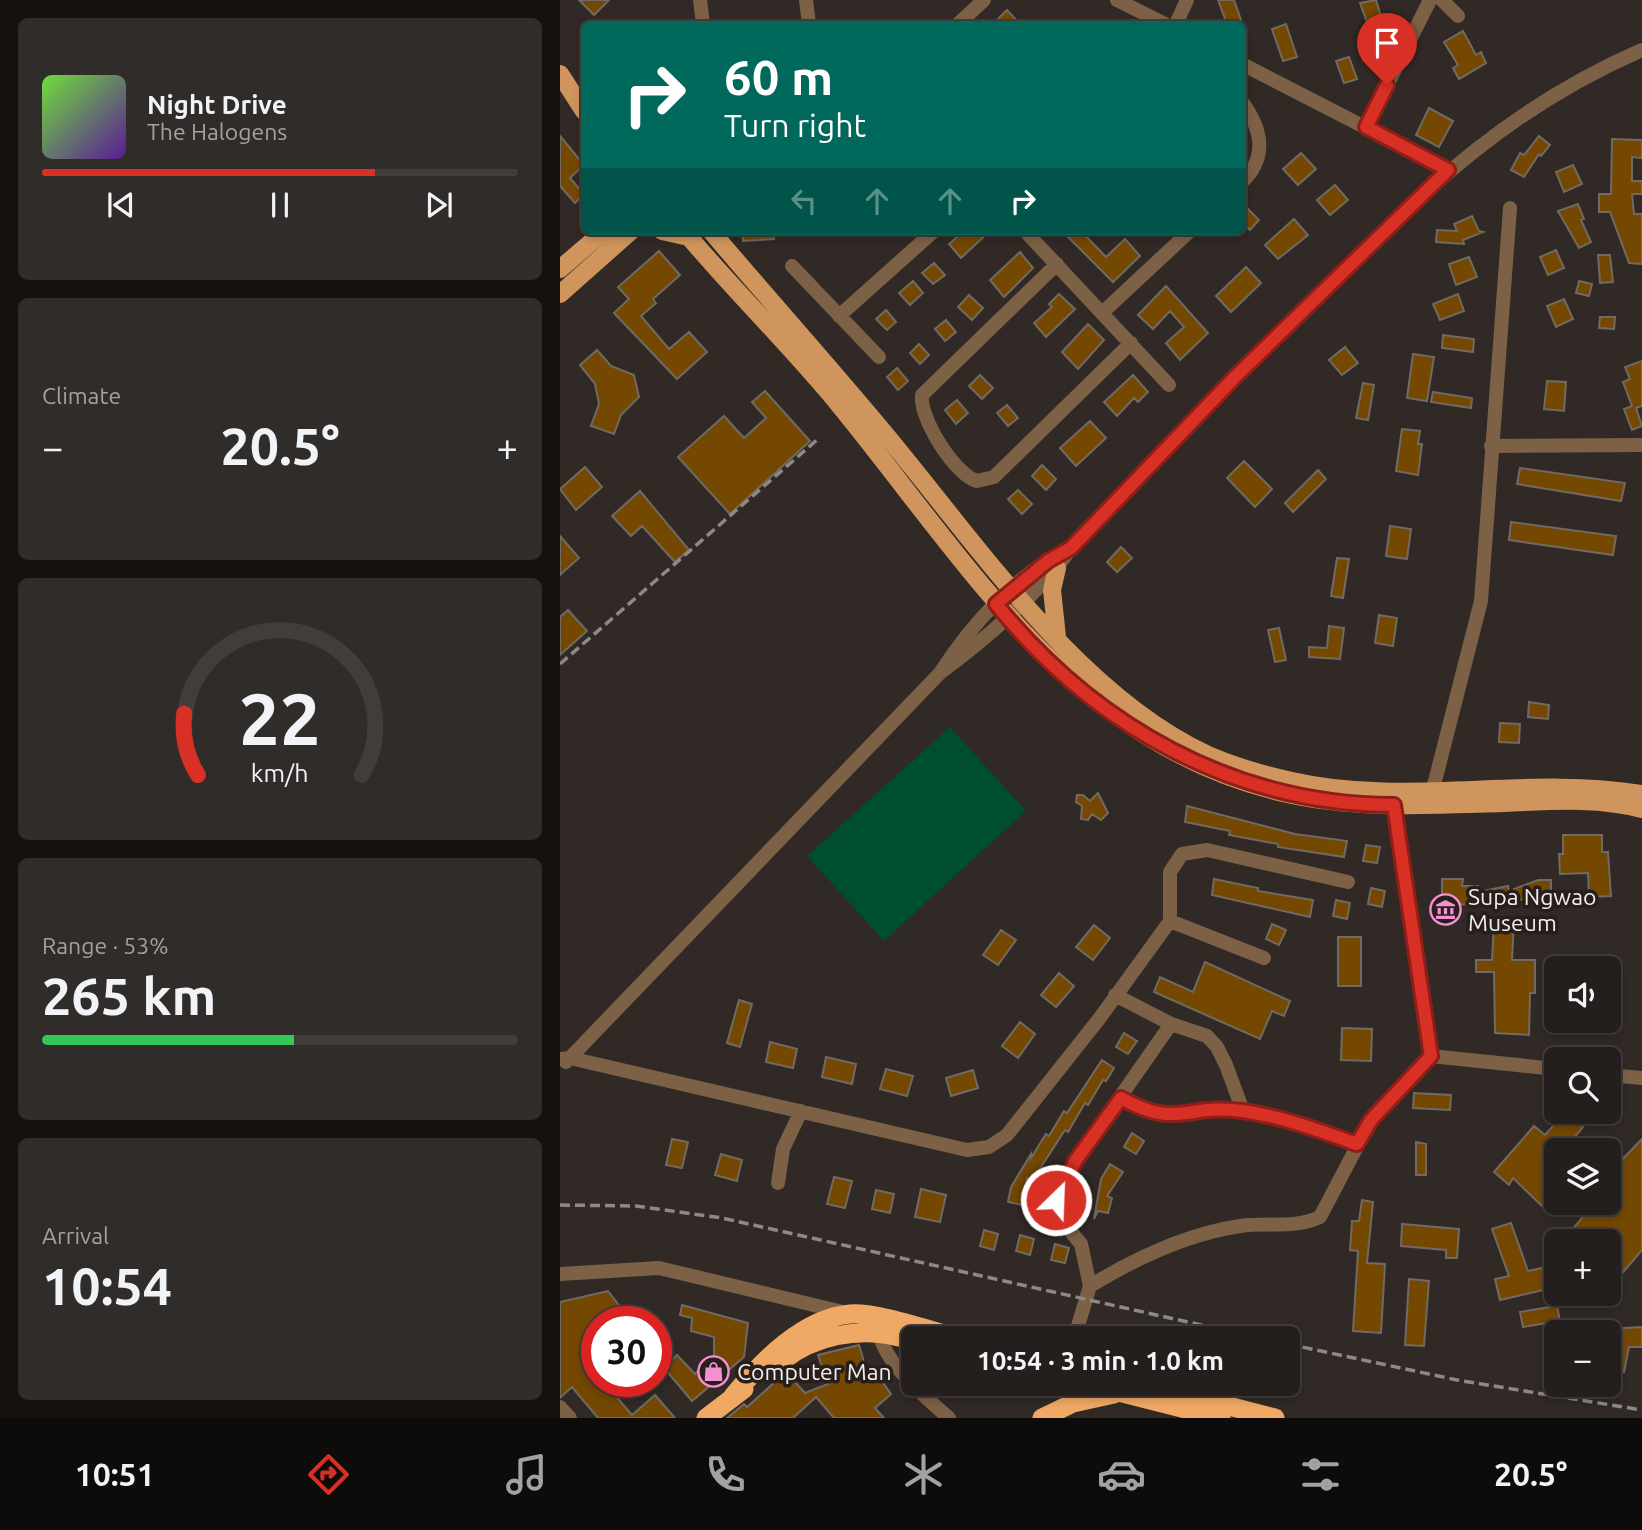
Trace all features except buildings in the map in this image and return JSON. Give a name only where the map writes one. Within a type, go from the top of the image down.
[{"type":"highway","points":[[733,1396],[771,1357],[809,1327],[852,1314],[901,1335]]},
{"type":"highway","points":[[706,1418],[791,1354],[812,1343],[879,1325],[901,1329]]},
{"type":"highway","points":[[1042,1418],[1073,1403],[1104,1396]]},
{"type":"highway","points":[[1130,1396],[1221,1418]]},
{"type":"highway","points":[[1190,1396],[1275,1418]]},
{"type":"main road","points":[[560,73],[581,89]]},
{"type":"main road","points":[[560,73],[581,106]]},
{"type":"main road","points":[[560,269],[599,235]]},
{"type":"main road","points":[[560,294],[627,235]]},
{"type":"main road","points":[[688,235],[839,404],[1001,610],[1076,685],[1108,712],[1196,764],[1284,793],[1329,801],[1393,797],[1561,801],[1642,809]]},
{"type":"main road","points":[[713,235],[863,407],[1018,595],[1090,672],[1128,704],[1207,754],[1294,782],[1393,797],[1433,789],[1548,786],[1600,787],[1642,794]]},
{"type":"main road","points":[[1057,568],[1052,590],[1057,637]]},
{"type":"street","points":[[700,0],[703,21]]},
{"type":"street","points":[[806,0],[809,21]]},
{"type":"street","points":[[961,21],[984,0]]},
{"type":"street","points":[[1117,0],[1159,21]]},
{"type":"street","points":[[1177,21],[1187,0]]},
{"type":"street","points":[[1366,127],[1430,0]]},
{"type":"street","points":[[1442,0],[1458,16]]},
{"type":"street","points":[[1018,595],[1057,568],[1071,548],[1235,377],[1448,170],[1567,86],[1642,50]]},
{"type":"street","points":[[1246,66],[1448,170]]},
{"type":"street","points":[[1246,107],[1251,113],[1262,146],[1258,163],[1246,176]]},
{"type":"street","points":[[1433,789],[1481,601],[1510,208]]},
{"type":"street","points":[[839,316],[930,235]]},
{"type":"street","points":[[1033,235],[1169,385]]},
{"type":"street","points":[[1102,313],[1186,235]]},
{"type":"street","points":[[1057,264],[922,395],[921,406],[927,424],[965,473],[978,481],[993,477],[1131,343]]},
{"type":"street","points":[[792,266],[878,357]]},
{"type":"street","points":[[1492,446],[1642,445]]},
{"type":"street","points":[[563,1062],[1001,610],[1057,555],[1071,548]]},
{"type":"street","points":[[1393,797],[1431,1056]]},
{"type":"street","points":[[563,1062],[801,1111],[967,1150],[989,1147],[1007,1135],[1170,921],[1170,872],[1182,854],[1193,849],[1207,849],[1348,883]]},
{"type":"street","points":[[1170,921],[1264,958]]},
{"type":"street","points":[[1115,995],[1171,1024],[1207,1036],[1217,1047],[1243,1111]]},
{"type":"street","points":[[1078,1326],[1090,1286],[1081,1244],[1063,1223],[1056,1200],[1076,1160],[1171,1024]]},
{"type":"street","points":[[1431,1056],[1544,1068]]},
{"type":"street","points":[[1090,1286],[1128,1265],[1195,1236],[1241,1226],[1298,1224],[1320,1217],[1371,1120],[1431,1056]]},
{"type":"street","points":[[1621,1076],[1642,1078]]},
{"type":"street","points":[[1121,1098],[1142,1110],[1167,1116],[1210,1110],[1243,1111],[1294,1123],[1357,1144]]},
{"type":"street","points":[[778,1184],[783,1149],[801,1111]]},
{"type":"street","points":[[560,1274],[659,1268],[852,1314]]},
{"type":"street","points":[[799,1300],[808,1315],[809,1327]]},
{"type":"street","points":[[879,1325],[899,1369],[949,1418]]},
{"type":"street","points":[[560,1407],[570,1418]]},
{"type":"green space","points":[[950,727],[1026,811],[884,941],[807,856]]},
{"type":"railway","points":[[560,664],[818,439]]},
{"type":"railway","points":[[560,1205],[636,1206],[722,1218],[1206,1326]]},
{"type":"railway","points":[[1300,1347],[1457,1380],[1642,1410]]},
{"type":"place","name":"Supa Ngwao Museum","points":[[1445,910]]},
{"type":"place","name":"Computer Man","points":[[714,1372]]},
{"type":"route","points":[[1056,1200],[1068,1172],[1121,1098],[1142,1110],[1167,1116],[1225,1109],[1243,1111],[1294,1123],[1357,1144],[1371,1120],[1405,1080],[1431,1056],[1394,805],[1329,801],[1284,793],[1243,782],[1196,764],[1108,712],[1076,685],[996,604],[1048,561],[1071,548],[1235,377],[1448,170],[1366,127],[1387,85]]}]
